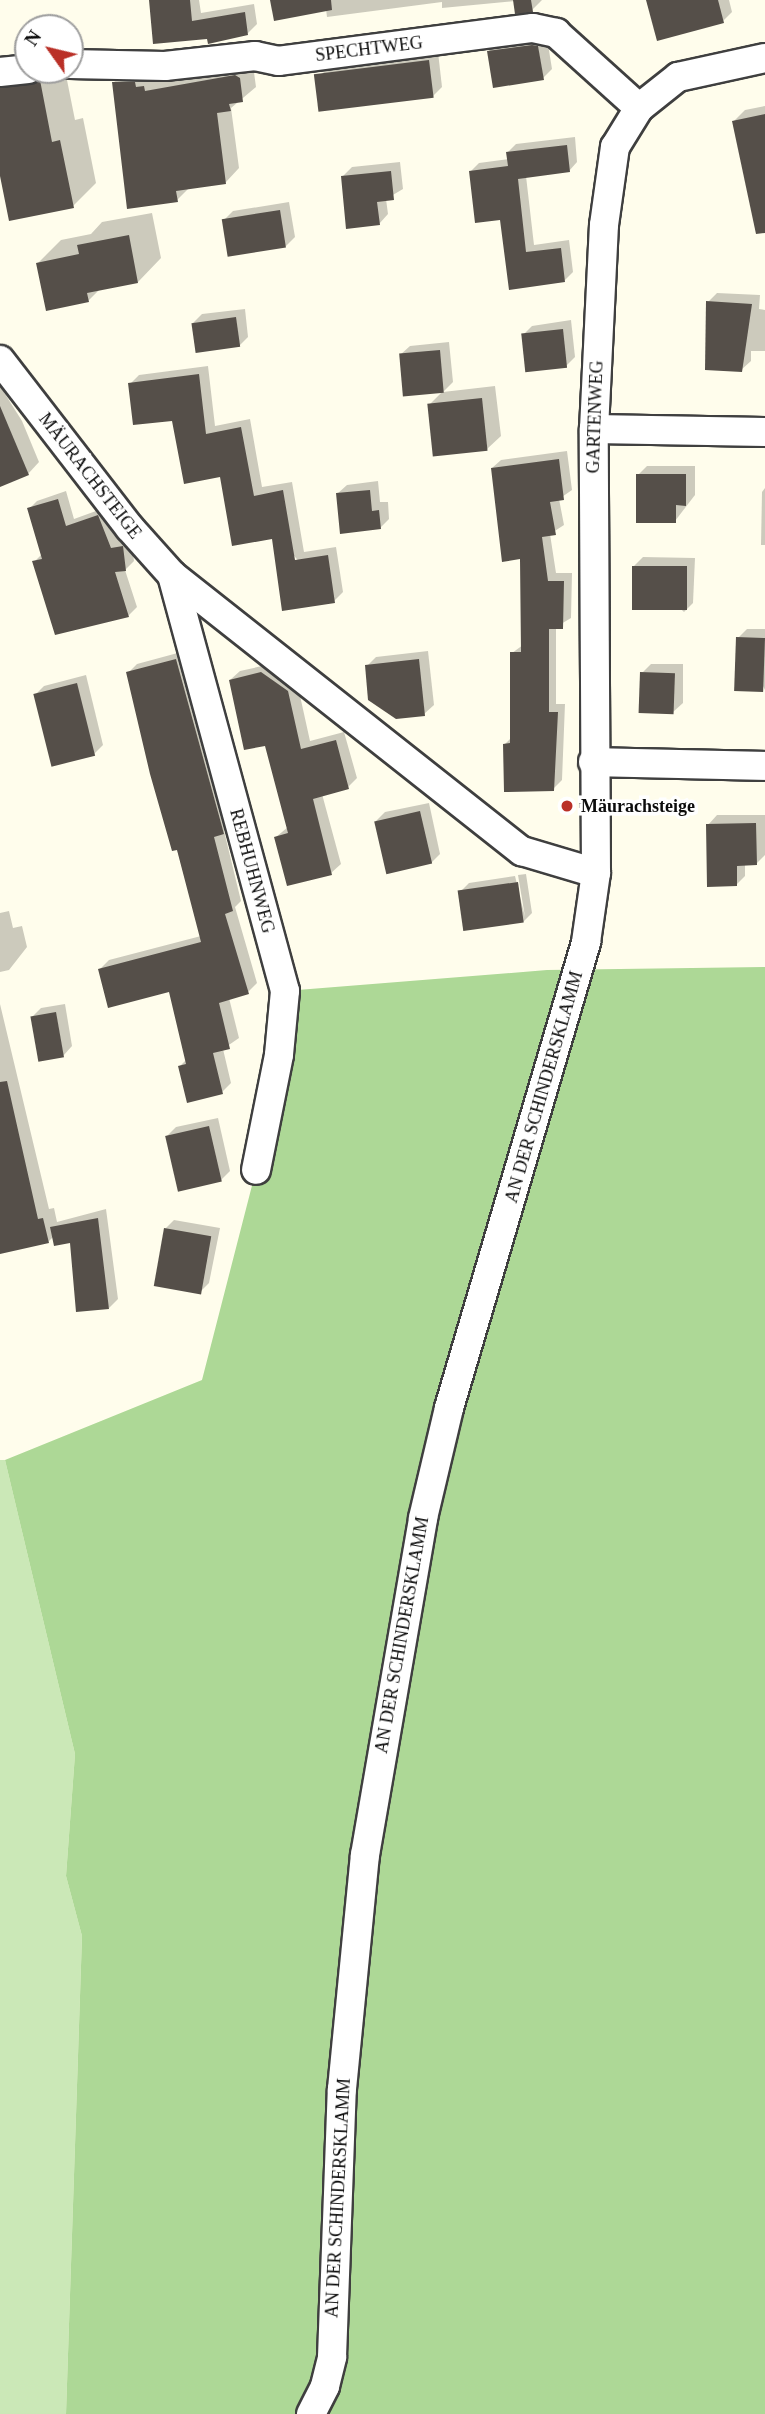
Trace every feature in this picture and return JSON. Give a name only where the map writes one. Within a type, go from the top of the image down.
[{"type":"street","name":"SPECHTWEG","points":[[84,64],[165,66],[256,57],[278,61],[533,28],[556,33],[639,108]]},
{"type":"street","name":"GARTENWEG","points":[[596,873],[593,762],[594,429],[604,225],[615,147],[639,108],[678,77],[765,58]]},
{"type":"street","name":"MÄURACHSTEIGE","points":[[0,360],[130,528],[172,575],[522,851],[596,873]]},
{"type":"street","points":[[594,429],[765,432]]},
{"type":"street","name":"REBHUHNWEG","points":[[172,575],[285,992],[279,1055],[256,1170]]},
{"type":"street","points":[[593,762],[765,766]]},
{"type":"street","name":"AN DER SCHINDERSKLAMM","points":[[311,2414],[325,2386],[332,2357],[342,2089],[365,1854],[423,1518],[449,1408],[586,942],[596,873]]},
{"type":"green space","points":[[765,967],[765,2414],[66,2414],[82,1936],[66,1876],[75,1754],[5,1460],[202,1380],[256,1170],[285,991],[547,970]]},
{"type":"green space","points":[[0,1460],[5,1460],[75,1754],[66,1876],[82,1936],[66,2414],[0,2414]]},
{"type":"building","points":[[149,0],[190,0],[192,21],[245,12],[248,35],[208,44],[207,39],[153,44]]},
{"type":"building","points":[[270,0],[331,0],[332,10],[274,21]]},
{"type":"building","points":[[513,0],[531,0],[533,12],[515,14]]},
{"type":"building","points":[[646,0],[718,0],[724,23],[657,41]]},
{"type":"building","points":[[538,46],[544,80],[493,88],[487,51]]},
{"type":"building","points":[[429,60],[434,98],[318,112],[314,74]]},
{"type":"building","points":[[235,75],[240,78],[243,102],[229,104],[231,111],[217,113],[226,184],[176,191],[178,202],[127,209],[112,82],[135,82],[136,87],[144,86],[145,91]]},
{"type":"building","points":[[41,84],[52,142],[60,140],[74,208],[9,221],[0,176],[0,88]]},
{"type":"building","points":[[765,114],[765,233],[756,234],[732,121]]},
{"type":"building","points":[[567,145],[570,172],[518,179],[526,252],[561,248],[565,282],[509,290],[500,220],[475,223],[469,171],[508,166],[506,152]]},
{"type":"building","points":[[391,171],[394,200],[377,202],[380,225],[346,229],[341,176]]},
{"type":"building","points":[[280,210],[286,248],[228,257],[222,219]]},
{"type":"building","points":[[129,235],[138,283],[87,293],[89,302],[46,311],[36,263],[79,254],[77,245]]},
{"type":"building","points":[[706,301],[752,304],[742,372],[705,370]]},
{"type":"building","points":[[236,317],[240,347],[196,353],[191,323]]},
{"type":"building","points":[[563,329],[567,368],[525,372],[521,333]]},
{"type":"building","points":[[440,350],[444,393],[403,396],[399,354]]},
{"type":"building","points":[[199,374],[206,434],[241,427],[254,496],[283,490],[295,560],[328,555],[335,603],[282,611],[272,539],[232,546],[220,477],[184,484],[172,421],[133,425],[128,383]]},
{"type":"building","points":[[482,398],[488,451],[433,456],[427,404]]},
{"type":"building","points":[[0,406],[29,475],[0,487]]},
{"type":"building","points":[[559,459],[564,500],[550,502],[556,535],[542,537],[548,581],[564,581],[563,629],[549,629],[549,712],[558,712],[554,791],[504,792],[503,744],[510,743],[510,652],[521,652],[520,559],[502,562],[491,468]]},
{"type":"building","points":[[636,474],[686,474],[686,506],[676,505],[676,523],[636,523]]},
{"type":"building","points":[[370,490],[372,511],[379,510],[381,529],[340,534],[336,493]]},
{"type":"building","points":[[58,499],[66,526],[98,515],[111,548],[123,546],[126,571],[115,572],[129,617],[55,635],[32,561],[42,559],[27,508]]},
{"type":"building","points":[[632,566],[687,566],[687,610],[632,610]]},
{"type":"building","points":[[736,637],[765,638],[763,692],[734,691]]},
{"type":"building","points":[[176,659],[224,834],[214,837],[233,911],[225,914],[249,994],[219,1003],[230,1049],[213,1053],[223,1094],[187,1103],[178,1066],[186,1064],[169,992],[108,1008],[98,969],[201,942],[177,850],[172,851],[150,774],[126,672]]},
{"type":"building","points":[[419,659],[425,716],[396,719],[368,700],[365,665]]},
{"type":"building","points":[[261,672],[288,691],[301,749],[336,740],[349,789],[313,799],[332,875],[287,886],[274,837],[288,833],[265,746],[244,750],[229,680]]},
{"type":"building","points":[[640,672],[675,673],[674,714],[639,713]]},
{"type":"building","points":[[77,683],[95,756],[51,767],[33,694]]},
{"type":"building","points":[[420,811],[432,864],[386,874],[374,822]]},
{"type":"building","points":[[756,823],[757,865],[737,866],[737,886],[707,887],[706,824]]},
{"type":"building","points":[[518,882],[524,923],[463,931],[458,890]]},
{"type":"building","points":[[56,1012],[64,1057],[38,1062],[30,1017]]},
{"type":"building","points":[[7,1081],[38,1219],[43,1218],[49,1243],[0,1254],[0,1082]]},
{"type":"building","points":[[209,1126],[222,1182],[178,1192],[165,1136]]},
{"type":"building","points":[[98,1218],[109,1309],[76,1312],[70,1243],[54,1246],[50,1227]]},
{"type":"building","points":[[164,1228],[211,1236],[201,1294],[154,1286]]},
{"type":"place","name":"Mäurachsteige","points":[[567,806]]}]
